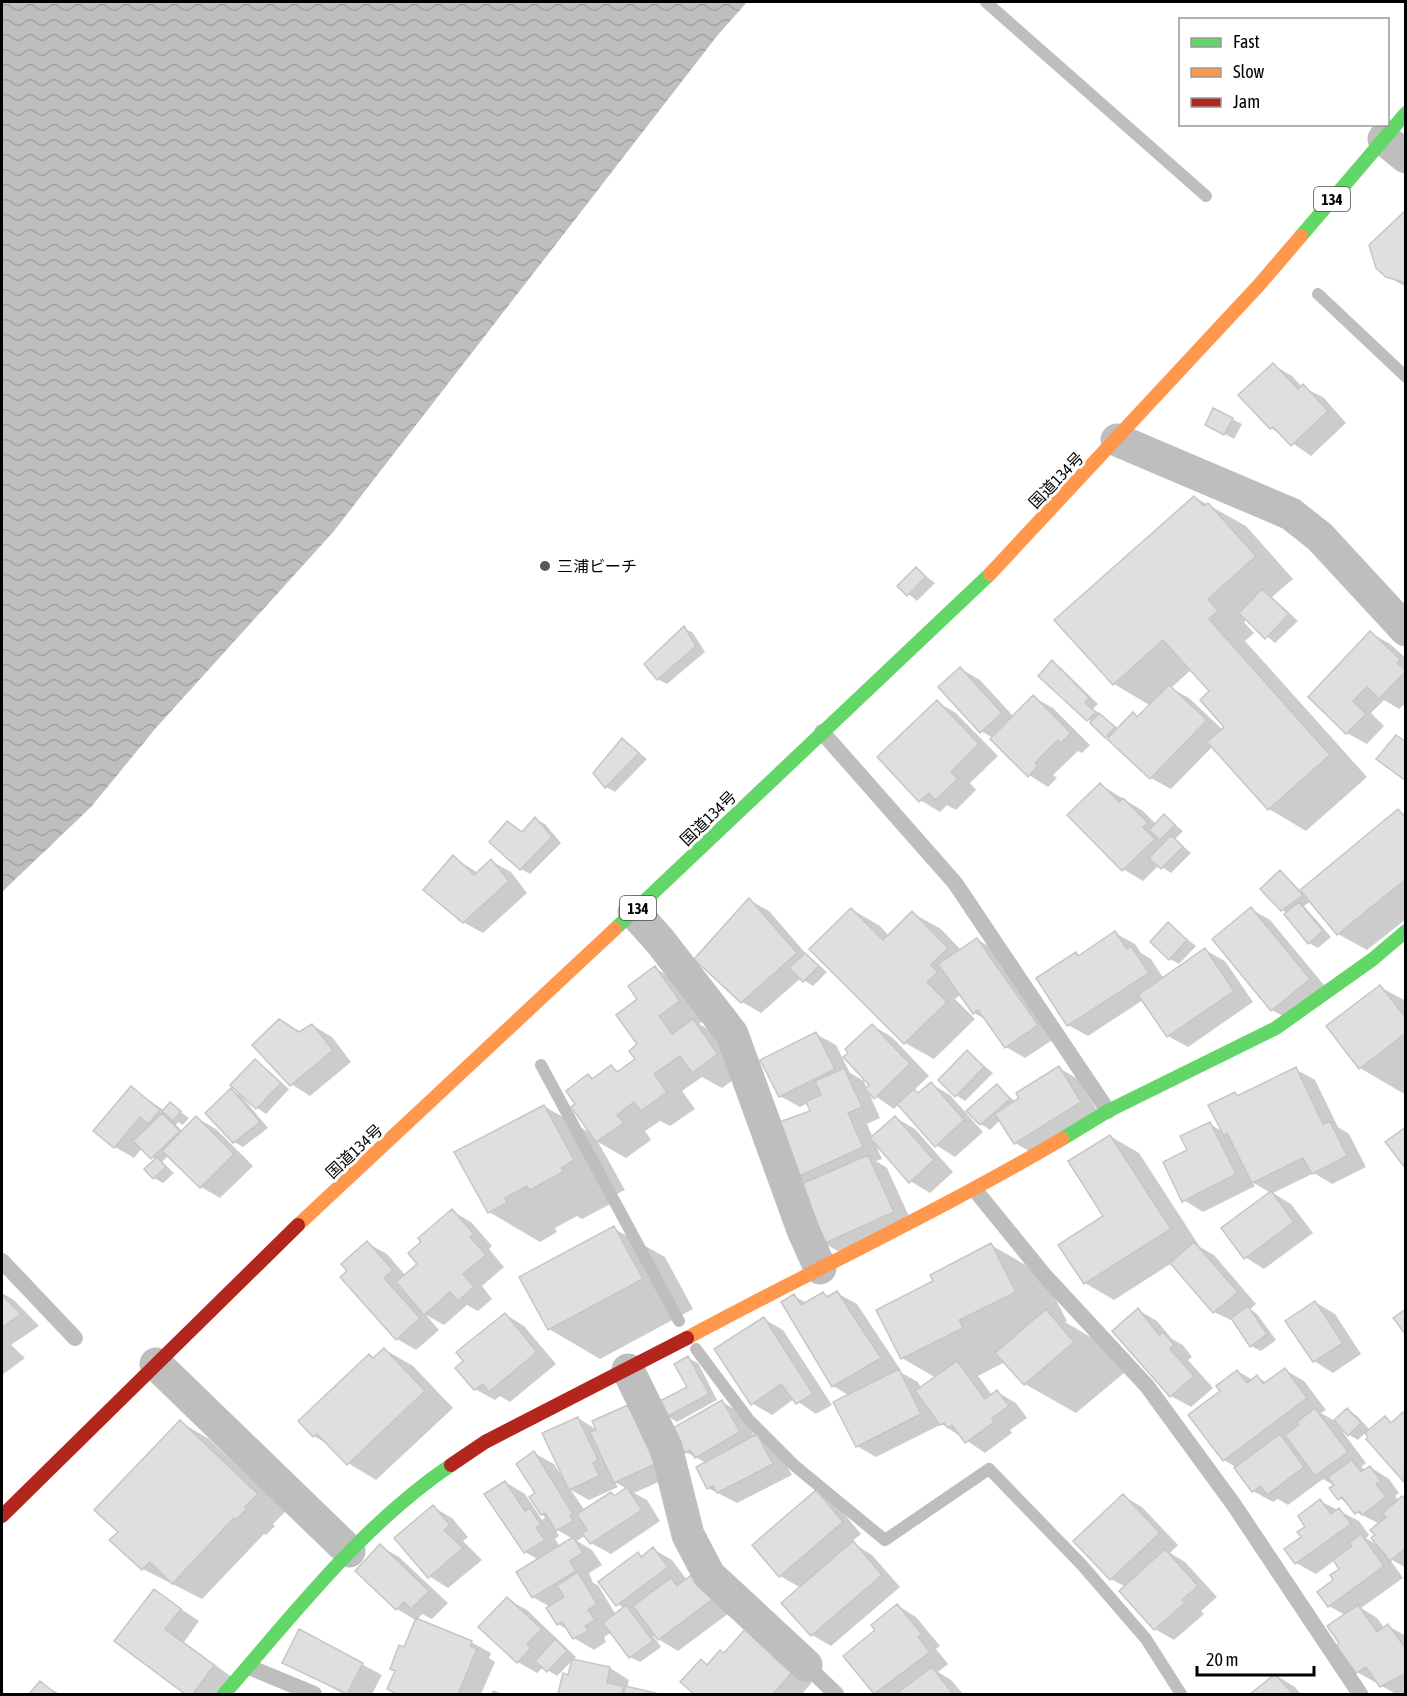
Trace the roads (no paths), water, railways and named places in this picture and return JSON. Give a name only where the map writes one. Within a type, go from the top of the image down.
[{"type":"main road","name":"国道134号","points":[[2,1516],[243,1276],[634,912],[987,577],[1259,285],[1395,148],[1406,113]]},
{"type":"main road","points":[[224,1695],[349,1551],[430,1479],[485,1442],[975,1190],[1108,1111],[1276,1028],[1373,959],[1406,931]]},
{"type":"street","points":[[1117,440],[1291,514],[1320,537],[1406,630]]},
{"type":"street","points":[[634,912],[660,941],[732,1035],[803,1230],[820,1268]]},
{"type":"street","points":[[156,1364],[349,1551]]},
{"type":"street","points":[[628,1370],[666,1447],[688,1535],[709,1575],[806,1665]]},
{"type":"lane","points":[[822,732],[955,883],[1108,1111]]},
{"type":"lane","points":[[975,1190],[1045,1276],[1147,1386],[1234,1505],[1360,1695]]},
{"type":"lane","points":[[2,1261],[75,1338]]},
{"type":"lane","points":[[806,1665],[836,1695]]},
{"type":"lane","points":[[249,1667],[314,1695]]},
{"type":"water","points":[[2,2],[747,2],[717,36],[334,531],[155,729],[91,807],[2,892]]},
{"type":"waterway","points":[[986,2],[1206,196]]},
{"type":"waterway","points":[[1318,294],[1406,377]]},
{"type":"waterway","points":[[541,1065],[679,1321]]},
{"type":"waterway","points":[[696,1349],[749,1420],[795,1466],[885,1540],[989,1469],[1082,1565],[1146,1639],[1181,1694]]},
{"type":"place","name":"三浦ビーチ","points":[[545,566]]}]
